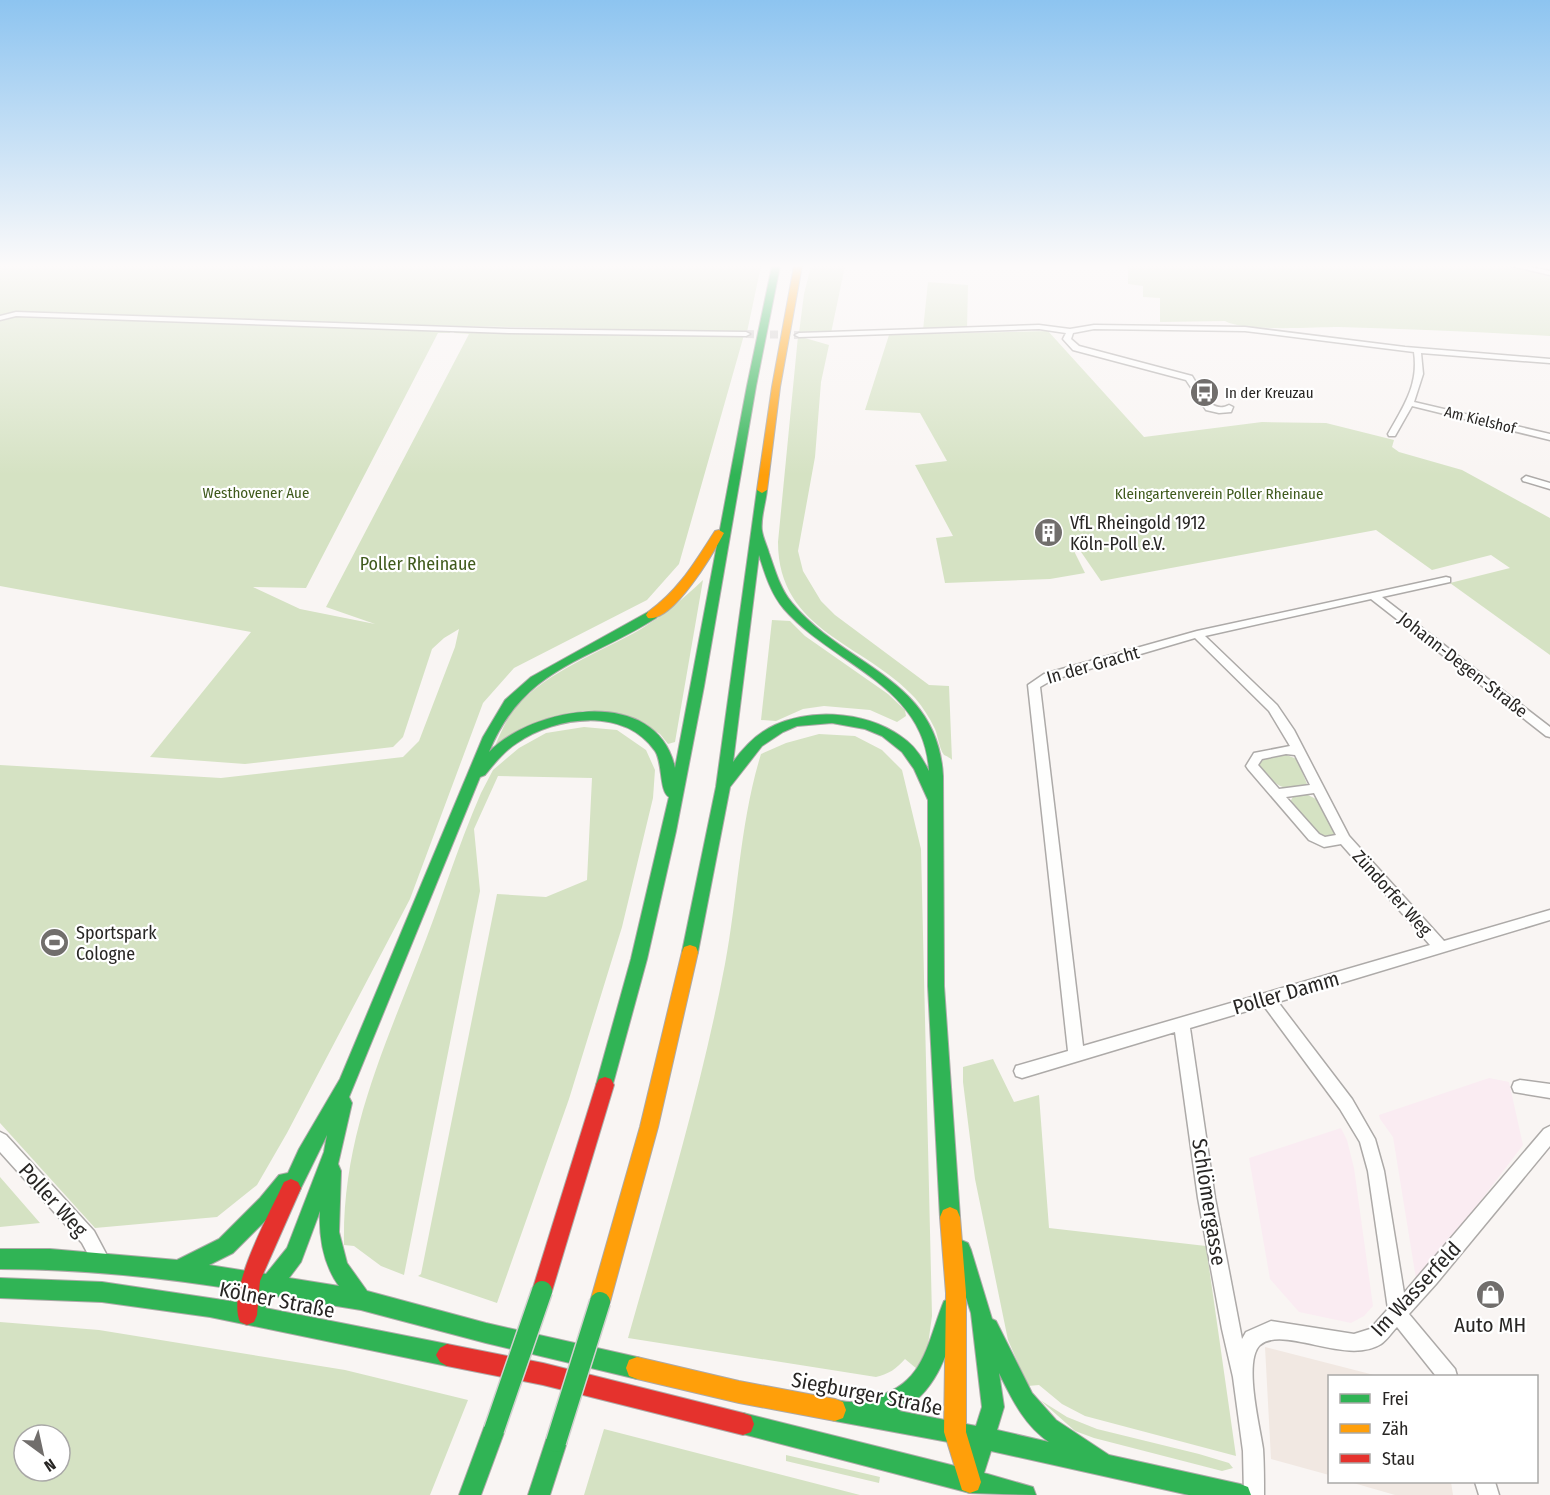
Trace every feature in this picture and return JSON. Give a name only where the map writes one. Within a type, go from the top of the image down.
[{"type":"main road","points":[[470,1495],[542,1291],[596,1119],[646,936],[673,812],[760,336]]},
{"type":"main road","points":[[539,1495],[600,1302],[649,1127],[694,934],[723,787],[783,336]]},
{"type":"main road","points":[[247,1315],[250,1281],[306,1155],[347,1083],[483,750],[503,711],[522,690],[548,672],[614,638],[659,611],[697,574],[727,520]]},
{"type":"main road","points":[[756,528],[774,585],[787,606],[823,639],[890,686],[914,709],[929,735],[937,770],[935,964],[942,1114],[953,1223],[956,1293],[955,1432],[970,1482]]},
{"type":"main road","points":[[472,781],[512,740],[536,727],[563,719],[589,717],[616,719],[650,736],[660,748],[667,762],[673,812]]},
{"type":"main road","points":[[723,787],[750,748],[770,732],[796,722],[830,719],[857,722],[880,731],[900,743],[916,761],[935,799]]},
{"type":"main road","points":[[347,1083],[333,1152],[329,1232],[338,1268],[361,1300]]},
{"type":"main road","points":[[247,1315],[294,1255],[333,1152]]},
{"type":"main road","points":[[178,1270],[226,1246],[239,1235],[267,1205],[306,1155]]},
{"type":"main road","points":[[953,1223],[981,1313],[1024,1401],[1048,1428],[1103,1464]]},
{"type":"main road","name":"Kölner Straße","points":[[0,1259],[50,1259],[178,1270],[361,1300],[486,1333]]},
{"type":"main road","name":"Kölner Straße","points":[[0,1288],[102,1292],[247,1315],[543,1374],[970,1482]]},
{"type":"main road","points":[[853,1412],[906,1396],[921,1382],[934,1359],[956,1293]]},
{"type":"main road","points":[[970,1482],[986,1439],[993,1407],[981,1313]]},
{"type":"main road","name":"Siegburger Straße","points":[[486,1333],[739,1392],[955,1432],[1240,1495]]},
{"type":"main road","points":[[970,1482],[1025,1495]]},
{"type":"street","points":[[1068,336],[1067,339],[1076,348],[1190,378],[1202,397]]},
{"type":"street","points":[[1303,336],[1417,350],[1550,361]]},
{"type":"street","points":[[1392,434],[1418,387],[1420,373],[1417,350]]},
{"type":"street","name":"Am Kielshof","points":[[1410,403],[1550,437]]},
{"type":"street","points":[[1526,479],[1550,486]]},
{"type":"street","name":"In der Gracht","points":[[1076,1055],[1034,685],[1038,680],[1197,634],[1446,580]]},
{"type":"street","name":"Johann-Degen-Straße","points":[[1375,597],[1550,733]]},
{"type":"street","name":"Zündorfer Weg","points":[[1197,634],[1273,708],[1344,839],[1441,947]]},
{"type":"street","name":"Zündorfer Weg","points":[[1298,751],[1286,750],[1258,756],[1252,766],[1314,837],[1324,842],[1344,839]]},
{"type":"street","points":[[1277,794],[1318,788]]},
{"type":"street","name":"Poller Damm","points":[[1022,1071],[1550,915]]},
{"type":"street","points":[[1268,998],[1346,1104],[1366,1139],[1376,1171],[1398,1314],[1446,1375]]},
{"type":"street","name":"Schlömergasse","points":[[1182,1023],[1187,1070],[1224,1297],[1242,1381]]},
{"type":"street","points":[[1520,1087],[1550,1091]]},
{"type":"street","name":"Im Wasserfeld","points":[[1254,1495],[1253,1451],[1242,1381],[1249,1344],[1261,1334],[1271,1330],[1335,1341],[1365,1342],[1375,1337],[1398,1314],[1550,1134]]},
{"type":"street","name":"Poller Weg","points":[[0,1140],[88,1237],[102,1263]]},
{"type":"shaded area","points":[[1489,1078],[1509,1082],[1523,1145],[1417,1285],[1393,1137],[1379,1115]]},
{"type":"shaded area","points":[[1341,1128],[1347,1140],[1354,1168],[1373,1306],[1364,1316],[1351,1323],[1299,1312],[1270,1279],[1249,1158]]},
{"type":"shaded area","points":[[1265,1347],[1374,1375],[1328,1375],[1328,1475],[1271,1459]]},
{"type":"shaded area","points":[[1353,1483],[1451,1483],[1453,1495],[1395,1495]]},
{"type":"green space","points":[[0,336],[437,336],[306,588],[253,587],[300,609],[375,624],[326,607],[468,336],[744,336],[679,564],[647,600],[514,668],[483,703],[410,899],[287,1133],[257,1185],[217,1217],[95,1228],[0,1123],[0,765],[221,778],[403,757],[419,741],[455,647],[459,629],[432,649],[403,737],[393,747],[245,764],[150,757],[251,632],[0,586]]},
{"type":"green space","points":[[798,336],[829,345],[821,382],[815,457],[798,551],[803,571],[821,601],[835,615],[929,685],[949,686],[952,760],[942,752],[935,729],[915,698],[895,679],[828,633],[808,616],[792,597],[782,572],[778,542]]},
{"type":"green space","name":"Kleingartenverein Poller Rheinaue","points":[[889,336],[1052,336],[1144,437],[1262,422],[1326,423],[1394,440],[1392,447],[1399,452],[1462,470],[1550,518],[1550,655],[1450,583],[1510,568],[1491,555],[1432,570],[1376,530],[1101,581],[1079,549],[1073,549],[1085,573],[1050,579],[945,583],[936,538],[953,536],[915,465],[947,461],[920,413],[865,410]]},
{"type":"green space","points":[[703,580],[675,742],[668,744],[660,734],[639,721],[583,711],[492,753],[509,717],[529,694],[559,672],[649,624]]},
{"type":"green space","points":[[772,620],[790,621],[805,636],[888,694],[905,710],[906,716],[897,722],[870,710],[824,706],[803,709],[776,721],[761,720]]},
{"type":"green space","points":[[584,727],[617,730],[646,750],[655,770],[653,798],[622,927],[569,1099],[497,1303],[418,1276],[421,1274],[497,894],[546,897],[587,880],[592,778],[498,776],[474,829],[480,891],[404,1275],[381,1266],[354,1246],[344,1245],[345,1207],[350,1170],[366,1099],[378,1064],[464,835],[493,770],[519,748],[546,733]]},
{"type":"green space","points":[[819,734],[855,736],[882,750],[902,770],[921,849],[932,1316],[928,1345],[917,1369],[905,1359],[892,1371],[876,1377],[628,1338],[705,1059],[725,964],[748,806],[761,754],[786,743]]},
{"type":"green space","points":[[1284,754],[1297,759],[1307,784],[1285,788],[1275,783],[1260,767],[1260,761]]},
{"type":"green space","points":[[1306,794],[1320,801],[1335,835],[1322,836],[1290,802],[1294,795]]},
{"type":"green space","points":[[993,1059],[1014,1102],[1039,1095],[1049,1228],[1206,1246],[1236,1456],[1085,1416],[1062,1404],[1039,1385],[1028,1386],[1008,1340],[975,1179],[963,1082],[963,1067]]},
{"type":"green space","points":[[0,1177],[40,1223],[0,1227]]},
{"type":"green space","points":[[0,1322],[99,1330],[345,1370],[468,1400],[430,1495],[0,1495]]},
{"type":"green space","points":[[1040,1400],[1067,1417],[1097,1429],[1199,1454],[1229,1463],[1233,1468],[1222,1471],[1094,1438],[1075,1431]]},
{"type":"green space","points":[[604,1429],[860,1495],[584,1495]]},
{"type":"green space","points":[[786,1455],[880,1477],[879,1483],[786,1461]]},
{"type":"traffic: fast","points":[[605,1085],[649,916],[678,789],[761,336]]},
{"type":"traffic: fast","points":[[690,952],[723,787],[762,490]]},
{"type":"traffic: fast","points":[[758,534],[773,580],[787,605],[822,638],[885,681],[903,697],[918,715],[932,746],[936,776],[936,986],[950,1217]]},
{"type":"traffic: fast","points":[[291,1188],[306,1155],[347,1083],[486,744],[501,716],[515,697],[535,679],[652,615]]},
{"type":"traffic: fast","points":[[480,772],[504,746],[530,730],[571,718],[593,716],[614,718],[634,724],[650,735],[663,752],[668,767],[671,793]]},
{"type":"traffic: fast","points":[[725,784],[742,760],[763,738],[795,722],[832,719],[869,726],[901,743],[917,762],[934,798]]},
{"type":"traffic: fast","points":[[247,1315],[294,1255],[333,1152],[343,1103]]},
{"type":"traffic: fast","points":[[332,1171],[329,1232],[338,1268],[361,1300]]},
{"type":"traffic: fast","points":[[178,1270],[226,1246],[267,1205],[286,1181]]},
{"type":"traffic: fast","points":[[961,1250],[981,1313],[993,1407],[970,1482]]},
{"type":"traffic: fast","points":[[0,1259],[50,1259],[178,1270],[361,1300],[486,1333],[637,1368]]},
{"type":"traffic: fast","points":[[0,1288],[102,1292],[210,1307],[447,1355]]},
{"type":"traffic: fast","points":[[494,1430],[542,1291]]},
{"type":"traffic: fast","points":[[556,1442],[600,1302]]},
{"type":"traffic: fast","points":[[853,1412],[894,1402],[917,1386],[938,1349],[951,1308]]},
{"type":"traffic: fast","points":[[989,1328],[1024,1401],[1048,1428],[1103,1464]]},
{"type":"traffic: fast","points":[[835,1410],[955,1432],[1240,1495]]},
{"type":"traffic: fast","points":[[743,1424],[1025,1495]]},
{"type":"traffic: fast","points":[[470,1495],[494,1430]]},
{"type":"traffic: fast","points":[[539,1495],[556,1442]]},
{"type":"traffic: slow","points":[[762,490],[785,336]]},
{"type":"traffic: slow","points":[[652,615],[683,589],[719,533]]},
{"type":"traffic: slow","points":[[600,1302],[649,1127],[690,952]]},
{"type":"traffic: slow","points":[[950,1217],[956,1293],[955,1432],[970,1482]]},
{"type":"traffic: slow","points":[[637,1368],[739,1392],[835,1410]]},
{"type":"traffic: jam","points":[[542,1291],[605,1085]]},
{"type":"traffic: jam","points":[[247,1315],[250,1281],[291,1188]]},
{"type":"traffic: jam","points":[[447,1355],[543,1374],[743,1424]]},
{"type":"place","name":"In der Kreuzau","points":[[1204,393]]},
{"type":"place","name":"VfL Rheingold 1912 Köln-Poll e.V.","points":[[1049,533]]},
{"type":"place","name":"Sportspark Cologne","points":[[55,943]]},
{"type":"place","name":"Auto MH","points":[[1490,1294]]},
{"type":"park label","name":"Westhovener Aue","points":[[256,493]]},
{"type":"park label","name":"Poller Rheinaue","points":[[418,564]]}]
